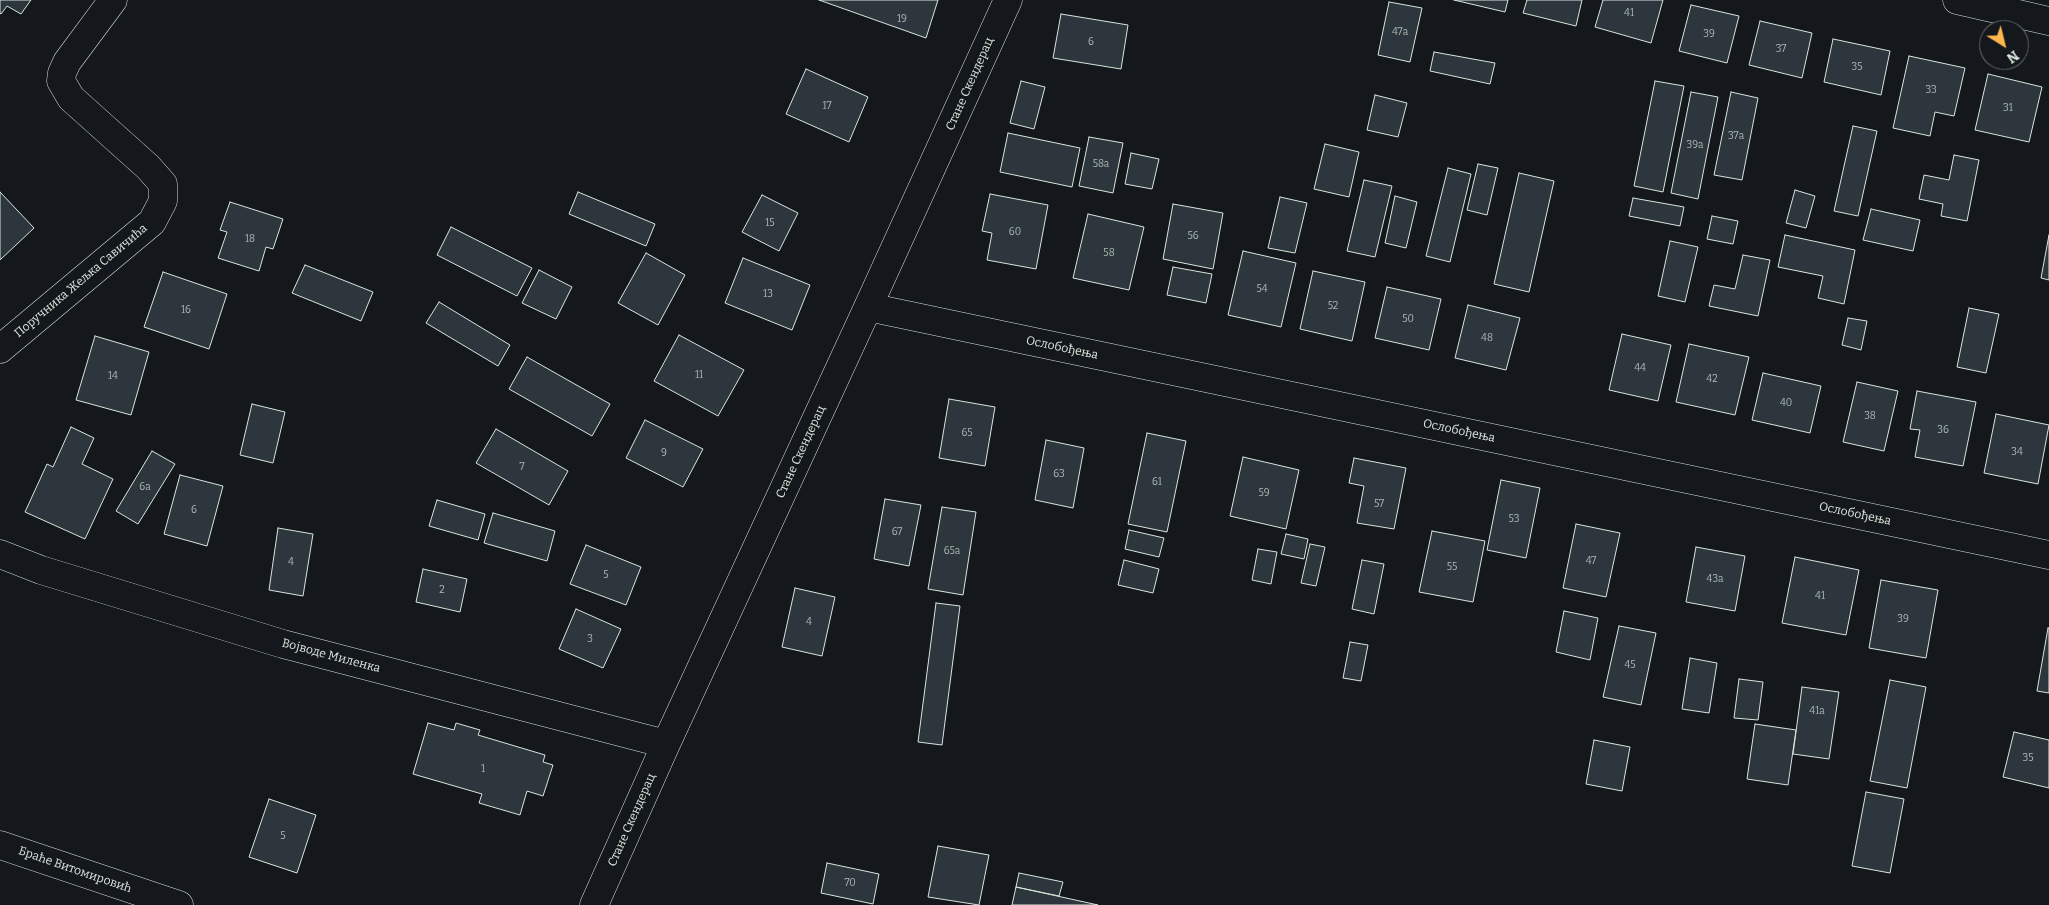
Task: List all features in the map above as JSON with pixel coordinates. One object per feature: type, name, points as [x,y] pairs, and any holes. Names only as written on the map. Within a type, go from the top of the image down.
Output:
[{"type":"street","name":"Поручника Жељка Савичића","points":[[0,348],[152,222],[162,201],[163,184],[148,167],[71,98],[60,81],[67,62],[113,0]]},
{"type":"street","name":"Стане Скендерац","points":[[594,905],[666,744],[1008,0]]},
{"type":"street","points":[[1958,0],[2049,21]]},
{"type":"street","name":"Ослобођења","points":[[868,307],[2049,555]]},
{"type":"street","name":"Војводе Миленка","points":[[0,554],[41,570],[283,644],[666,744]]},
{"type":"street","name":"Браће Витомировић","points":[[0,845],[178,905]]},
{"type":"building","points":[[0,0],[31,0],[21,14],[7,6],[1,14]]},
{"type":"building","points":[[819,0],[938,0],[926,38]]},
{"type":"building","points":[[1454,0],[1508,0],[1505,12]]},
{"type":"building","points":[[1527,0],[1582,0],[1576,26],[1523,13]]},
{"type":"building","points":[[1603,0],[1663,0],[1651,43],[1595,27]]},
{"type":"building","points":[[1389,2],[1422,8],[1410,62],[1378,55]]},
{"type":"building","points":[[1691,5],[1739,16],[1727,63],[1679,51]]},
{"type":"building","points":[[1061,14],[1128,25],[1121,69],[1053,58]]},
{"type":"building","points":[[1760,21],[1812,33],[1802,78],[1749,65]]},
{"type":"building","points":[[1833,39],[1890,51],[1881,95],[1824,82]]},
{"type":"building","points":[[1434,52],[1495,63],[1490,84],[1430,71]]},
{"type":"building","points":[[1909,56],[1965,68],[1954,116],[1935,112],[1930,136],[1893,128]]},
{"type":"building","points":[[806,69],[868,97],[849,142],[786,114]]},
{"type":"building","points":[[1988,74],[2042,87],[2029,142],[1975,130]]},
{"type":"building","points":[[1021,81],[1045,87],[1034,129],[1010,123]]},
{"type":"building","points":[[1655,81],[1684,86],[1663,192],[1634,186]]},
{"type":"building","points":[[1691,92],[1718,97],[1698,199],[1671,193]]},
{"type":"building","points":[[1731,92],[1758,98],[1742,180],[1714,175]]},
{"type":"building","points":[[1375,95],[1407,103],[1398,137],[1367,130]]},
{"type":"building","points":[[1853,126],[1877,131],[1858,216],[1834,211]]},
{"type":"building","points":[[1008,133],[1080,148],[1072,187],[1000,172]]},
{"type":"building","points":[[1089,137],[1123,143],[1113,193],[1079,186]]},
{"type":"building","points":[[1325,144],[1359,152],[1349,197],[1314,189]]},
{"type":"building","points":[[1131,153],[1159,159],[1152,189],[1125,184]]},
{"type":"building","points":[[1954,155],[1979,160],[1967,221],[1941,216],[1943,204],[1919,199],[1924,175],[1949,180]]},
{"type":"building","points":[[1478,164],[1498,168],[1487,215],[1467,210]]},
{"type":"building","points":[[1448,168],[1471,174],[1450,262],[1426,256]]},
{"type":"building","points":[[1519,173],[1554,181],[1529,292],[1494,284]]},
{"type":"building","points":[[1364,180],[1392,186],[1375,257],[1347,251]]},
{"type":"building","points":[[1795,190],[1815,196],[1806,228],[1786,223]]},
{"type":"building","points":[[0,192],[34,228],[0,260]]},
{"type":"building","points":[[578,192],[655,224],[646,246],[569,214]]},
{"type":"building","points":[[990,194],[1048,205],[1036,269],[987,260],[992,233],[982,231]]},
{"type":"building","points":[[762,195],[798,213],[779,251],[742,232]]},
{"type":"building","points":[[1395,196],[1417,202],[1406,248],[1385,243]]},
{"type":"building","points":[[1280,197],[1307,203],[1295,253],[1268,248]]},
{"type":"building","points":[[1633,198],[1684,207],[1680,226],[1629,216]]},
{"type":"building","points":[[230,202],[283,219],[273,249],[266,247],[259,271],[218,258],[227,232],[220,230]]},
{"type":"building","points":[[1173,204],[1223,213],[1213,269],[1163,259]]},
{"type":"building","points":[[1871,209],[1920,220],[1913,251],[1863,240]]},
{"type":"building","points":[[1088,214],[1144,227],[1129,290],[1073,278]]},
{"type":"building","points":[[1712,216],[1738,221],[1733,244],[1707,239]]},
{"type":"building","points":[[451,227],[532,268],[517,296],[437,255]]},
{"type":"building","points":[[1785,235],[1855,250],[1844,304],[1818,298],[1823,276],[1778,267]]},
{"type":"building","points":[[2049,235],[2049,280],[2041,278]]},
{"type":"building","points":[[1670,241],[1698,247],[1685,302],[1658,296]]},
{"type":"building","points":[[1243,251],[1296,263],[1281,327],[1228,315]]},
{"type":"building","points":[[646,253],[685,275],[658,325],[618,303]]},
{"type":"building","points":[[1743,255],[1770,260],[1758,316],[1709,306],[1714,285],[1735,289]]},
{"type":"building","points":[[743,258],[810,285],[792,330],[725,303]]},
{"type":"building","points":[[305,265],[373,292],[361,321],[292,293]]},
{"type":"building","points":[[1173,267],[1212,274],[1206,303],[1167,295]]},
{"type":"building","points":[[539,270],[572,287],[556,319],[522,303]]},
{"type":"building","points":[[1313,271],[1365,282],[1352,341],[1300,329]]},
{"type":"building","points":[[163,272],[227,294],[209,349],[144,327]]},
{"type":"building","points":[[1387,287],[1441,299],[1429,350],[1375,338]]},
{"type":"building","points":[[439,302],[510,345],[498,366],[426,323]]},
{"type":"building","points":[[1468,305],[1520,318],[1506,370],[1455,358]]},
{"type":"building","points":[[1969,308],[1999,314],[1986,373],[1957,367]]},
{"type":"building","points":[[1848,318],[1867,321],[1861,350],[1842,345]]},
{"type":"building","points":[[1622,334],[1671,345],[1658,401],[1609,390]]},
{"type":"building","points":[[679,335],[744,370],[718,416],[654,381]]},
{"type":"building","points":[[95,336],[149,352],[131,415],[76,400]]},
{"type":"building","points":[[1689,344],[1749,357],[1735,415],[1676,402]]},
{"type":"building","points":[[527,357],[610,404],[592,436],[509,389]]},
{"type":"building","points":[[1763,373],[1821,386],[1810,433],[1752,420]]},
{"type":"building","points":[[1857,382],[1898,391],[1884,451],[1843,442]]},
{"type":"building","points":[[1917,391],[1976,402],[1963,466],[1915,457],[1920,430],[1910,429]]},
{"type":"building","points":[[949,399],[995,407],[985,466],[939,458]]},
{"type":"building","points":[[252,404],[285,412],[273,463],[240,455]]},
{"type":"building","points":[[1996,414],[2049,425],[2038,484],[1984,473]]},
{"type":"building","points":[[645,420],[703,449],[683,487],[626,458]]},
{"type":"building","points":[[71,427],[94,438],[82,464],[113,479],[85,539],[25,512],[47,464],[53,467]]},
{"type":"building","points":[[496,429],[568,471],[549,505],[476,463]]},
{"type":"building","points":[[1147,433],[1186,441],[1167,532],[1128,524]]},
{"type":"building","points":[[1046,440],[1084,448],[1073,508],[1035,500]]},
{"type":"building","points":[[152,451],[175,464],[138,524],[116,511]]},
{"type":"building","points":[[1243,457],[1299,470],[1286,529],[1230,516]]},
{"type":"building","points":[[1354,458],[1406,468],[1394,529],[1357,523],[1364,486],[1349,483]]},
{"type":"building","points":[[180,475],[223,486],[207,546],[164,534]]},
{"type":"building","points":[[1501,480],[1540,488],[1526,558],[1487,550]]},
{"type":"building","points":[[885,499],[921,505],[909,566],[874,559]]},
{"type":"building","points":[[437,500],[485,514],[478,540],[429,526]]},
{"type":"building","points":[[942,507],[976,512],[963,595],[928,589]]},
{"type":"building","points":[[493,513],[555,531],[547,561],[484,543]]},
{"type":"building","points":[[1576,524],[1620,533],[1606,597],[1563,588]]},
{"type":"building","points":[[278,528],[313,534],[303,596],[269,590]]},
{"type":"building","points":[[1129,530],[1164,538],[1159,557],[1125,549]]},
{"type":"building","points":[[1432,531],[1485,541],[1473,602],[1419,592]]},
{"type":"building","points":[[1286,534],[1308,539],[1304,559],[1281,554]]},
{"type":"building","points":[[1310,544],[1325,547],[1316,586],[1301,583]]},
{"type":"building","points":[[586,545],[641,567],[626,605],[570,584]]},
{"type":"building","points":[[1696,547],[1745,556],[1735,611],[1686,602]]},
{"type":"building","points":[[1258,549],[1277,552],[1271,584],[1252,580]]},
{"type":"building","points":[[1795,557],[1859,570],[1846,635],[1782,623]]},
{"type":"building","points":[[1124,560],[1159,569],[1153,593],[1118,585]]},
{"type":"building","points":[[1362,560],[1384,564],[1374,614],[1352,609]]},
{"type":"building","points":[[423,569],[467,579],[460,612],[416,602]]},
{"type":"building","points":[[1881,580],[1938,590],[1926,658],[1869,648]]},
{"type":"building","points":[[795,588],[835,597],[822,656],[782,647]]},
{"type":"building","points":[[936,603],[960,606],[942,745],[918,742]]},
{"type":"building","points":[[576,609],[621,629],[603,668],[559,649]]},
{"type":"building","points":[[1564,611],[1598,618],[1590,660],[1556,652]]},
{"type":"building","points":[[1619,626],[1656,633],[1641,705],[1603,697]]},
{"type":"building","points":[[2049,628],[2049,693],[2037,691]]},
{"type":"building","points":[[1350,642],[1368,645],[1361,681],[1343,678]]},
{"type":"building","points":[[1690,658],[1717,663],[1709,713],[1682,709]]},
{"type":"building","points":[[1739,679],[1763,682],[1758,720],[1734,718]]},
{"type":"building","points":[[1890,680],[1926,687],[1907,788],[1870,781]]},
{"type":"building","points":[[1802,687],[1839,692],[1829,759],[1793,754]]},
{"type":"building","points":[[428,723],[454,730],[456,723],[480,730],[478,735],[545,755],[543,762],[553,765],[543,796],[527,791],[520,815],[479,803],[482,794],[413,774]]},
{"type":"building","points":[[1755,724],[1796,730],[1788,785],[1747,779]]},
{"type":"building","points":[[2014,732],[2049,740],[2049,788],[2003,777]]},
{"type":"building","points":[[1594,740],[1630,747],[1622,791],[1586,784]]},
{"type":"building","points":[[1866,792],[1904,799],[1890,873],[1852,866]]},
{"type":"building","points":[[269,799],[316,815],[297,873],[249,857]]},
{"type":"building","points":[[938,846],[989,855],[979,905],[928,897]]},
{"type":"building","points":[[827,863],[879,874],[873,904],[821,893]]},
{"type":"building","points":[[1019,873],[1063,882],[1059,896],[1016,887]]},
{"type":"building","points":[[1016,887],[1098,905],[1012,905]]}]
